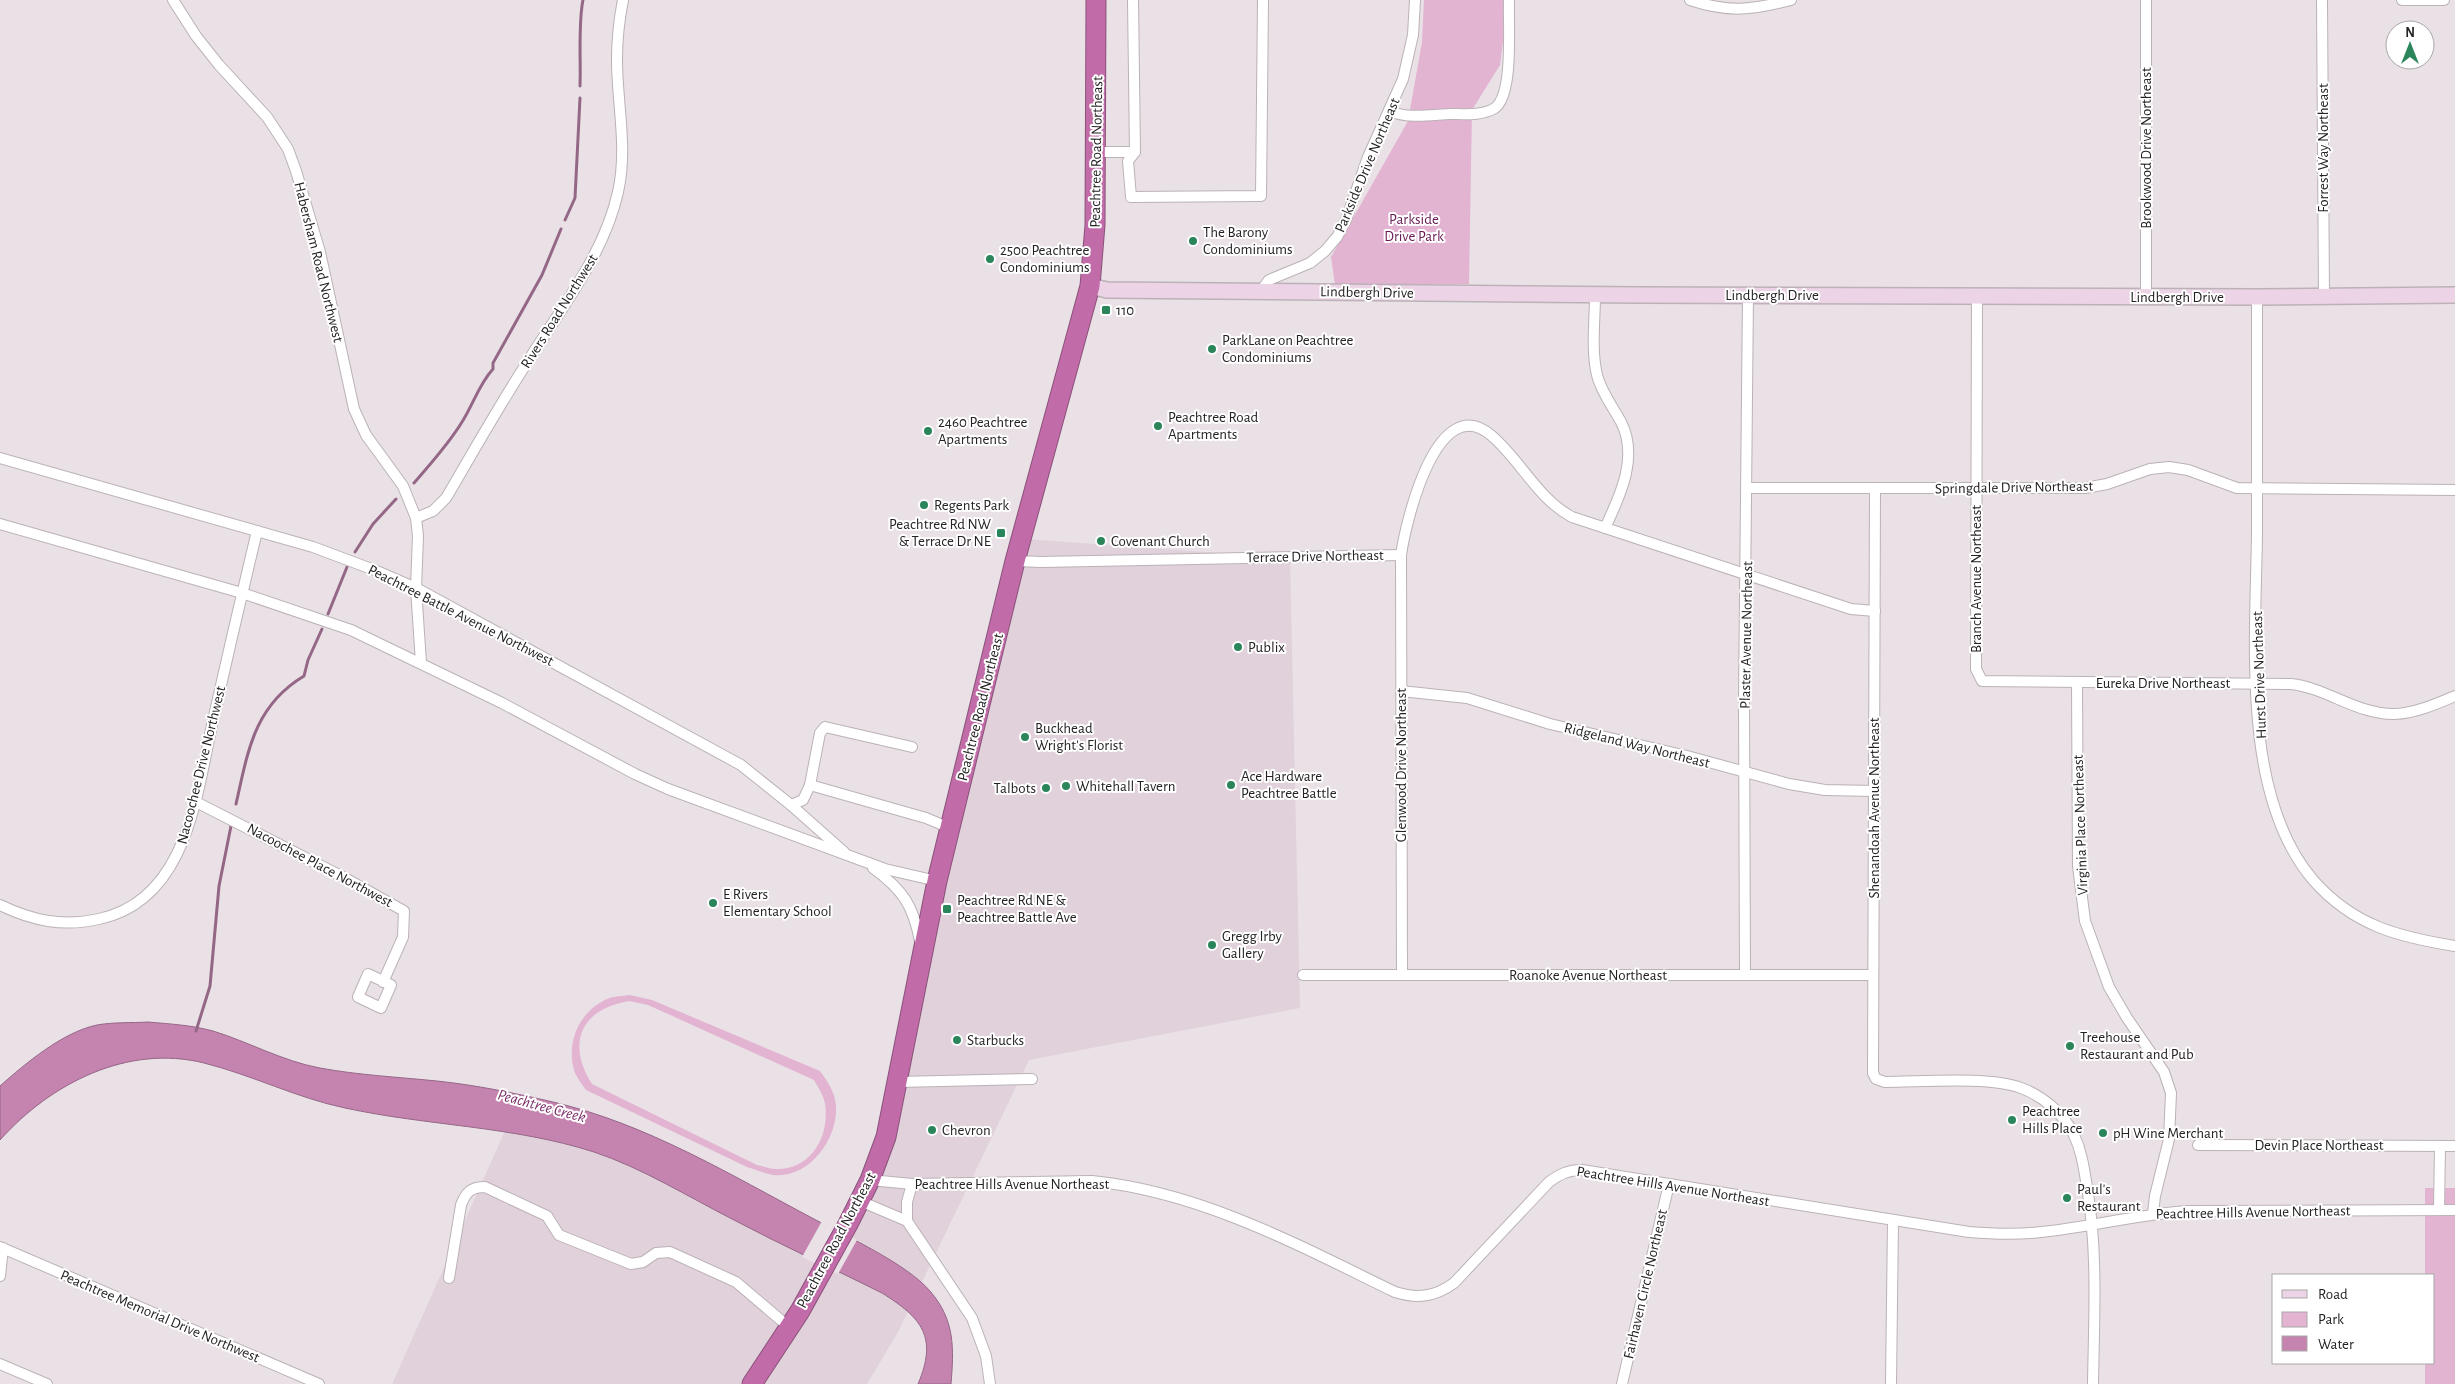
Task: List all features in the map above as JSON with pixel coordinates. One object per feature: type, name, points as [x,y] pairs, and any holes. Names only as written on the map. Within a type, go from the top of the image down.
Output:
[{"type":"highway","name":"Peachtree Road Northeast","points":[[752,1384],[800,1310],[848,1224],[870,1180],[886,1137],[937,881],[1015,561],[1090,286],[1095,244],[1096,0]]},
{"type":"main road","name":"Lindbergh Drive","points":[[1090,286],[1116,290],[1261,290],[1595,295],[2324,297],[2455,295]]},
{"type":"street","name":"Habersham Road Northwest","points":[[173,0],[196,36],[219,66],[262,109],[288,149],[320,252],[354,409],[366,435],[403,486],[416,518]]},
{"type":"street","name":"Rivers Road Northwest","points":[[416,518],[433,511],[446,498],[525,365],[587,268],[610,222],[618,191],[622,159],[617,61],[618,32],[623,0]]},
{"type":"street","points":[[1133,0],[1135,152],[1128,161],[1131,197],[1261,196],[1263,0]]},
{"type":"street","name":"Parkside Drive Northeast","points":[[1261,290],[1271,278],[1310,263],[1325,251],[1337,237],[1346,220],[1368,157],[1403,79],[1409,57],[1415,0]]},
{"type":"street","points":[[1389,111],[1406,116],[1480,113],[1493,109],[1499,104],[1507,84],[1509,0]]},
{"type":"street","points":[[1690,0],[1712,7],[1735,10],[1758,8],[1791,0]]},
{"type":"street","name":"Brookwood Drive Northeast","points":[[2146,0],[2146,296]]},
{"type":"street","name":"Forrest Way Northeast","points":[[2322,0],[2324,297]]},
{"type":"street","points":[[2402,0],[2444,0]]},
{"type":"street","points":[[1096,152],[1135,152]]},
{"type":"street","points":[[1595,295],[1596,375],[1602,391],[1622,424],[1627,449],[1624,486],[1605,528]]},
{"type":"street","name":"Plaster Avenue Northeast","points":[[1745,975],[1748,295]]},
{"type":"street","name":"Branch Avenue Northeast","points":[[1977,296],[1976,669],[1982,681],[2012,682]]},
{"type":"street","name":"Hurst Drive Northeast","points":[[2257,297],[2256,683],[2260,738],[2267,780],[2275,809],[2288,842],[2313,880],[2348,911],[2383,930],[2418,940],[2455,946]]},
{"type":"street","name":"Terrace Drive Northeast","points":[[1015,561],[1402,555],[1408,519],[1430,460],[1445,436],[1463,427],[1478,428],[1490,435],[1560,510],[1605,528],[1851,609],[1874,611]]},
{"type":"street","name":"Peachtree Battle Avenue Northwest","points":[[0,458],[257,531],[350,560],[416,588],[741,765],[791,805],[848,856]]},
{"type":"street","name":"Springdale Drive Northeast","points":[[1748,488],[2085,488],[2107,484],[2150,470],[2168,467],[2188,470],[2237,488],[2257,490],[2455,490]]},
{"type":"street","name":"Shenandoah Avenue Northeast","points":[[1875,488],[1873,1073],[1876,1079],[1885,1082],[1998,1083],[2021,1088],[2043,1100],[2061,1115],[2073,1133],[2081,1152],[2093,1223]]},
{"type":"street","points":[[416,518],[418,536],[416,588],[421,663]]},
{"type":"street","name":"Peachtree Battle Avenue Northwest","points":[[0,524],[242,593],[351,630],[421,663],[668,789],[864,862],[937,881]]},
{"type":"street","name":"Nacoochee Drive Northwest","points":[[0,905],[35,920],[57,924],[79,923],[103,918],[131,908],[149,895],[164,877],[187,830],[257,531]]},
{"type":"street","name":"Glenwood Drive Northeast","points":[[1402,555],[1402,975]]},
{"type":"street","name":"Eureka Drive Northeast","points":[[2012,682],[2256,683],[2304,685],[2365,709],[2396,714],[2417,711],[2455,696]]},
{"type":"street","name":"Virginia Place Northeast","points":[[2077,683],[2078,866],[2085,921],[2109,988],[2164,1072],[2171,1093],[2169,1139],[2155,1196],[2153,1213]]},
{"type":"street","name":"Ridgeland Way Northeast","points":[[1401,691],[1467,698],[1550,724],[1807,788],[1874,791]]},
{"type":"street","points":[[791,805],[803,800],[810,785],[820,733],[825,727],[912,747]]},
{"type":"street","points":[[810,785],[926,818],[950,828]]},
{"type":"street","name":"Nacoochee Place Northwest","points":[[194,801],[345,878],[404,911],[403,937],[383,982]]},
{"type":"street","name":"Peachtree Battle Avenue Northwest","points":[[864,862],[891,882],[904,895],[915,916],[923,954]]},
{"type":"street","name":"Roanoke Avenue Northeast","points":[[1303,975],[1873,975]]},
{"type":"street","points":[[897,1082],[1032,1079]]},
{"type":"street","name":"Devin Place Northeast","points":[[2198,1145],[2455,1146]]},
{"type":"street","points":[[2439,1210],[2440,1146]]},
{"type":"street","name":"Peachtree Hills Avenue Northeast","points":[[870,1180],[912,1184],[1092,1181],[1120,1184],[1241,1218],[1395,1292],[1417,1297],[1437,1293],[1454,1283],[1549,1182],[1561,1173],[1582,1170],[1969,1232],[2002,1234],[2042,1232],[2153,1213],[2455,1210]]},
{"type":"street","points":[[907,1221],[907,1202],[912,1184]]},
{"type":"street","name":"Fairhaven Circle Northeast","points":[[1622,1384],[1669,1184]]},
{"type":"street","points":[[449,1278],[461,1205],[465,1194],[474,1187],[485,1187],[548,1216],[559,1235],[630,1264],[643,1262],[656,1253],[670,1252],[736,1282],[789,1327]]},
{"type":"street","points":[[860,1201],[907,1221],[972,1318],[986,1356],[990,1384]]},
{"type":"street","points":[[1891,1384],[1894,1220]]},
{"type":"street","points":[[2093,1223],[2093,1384]]},
{"type":"street","points":[[0,1276],[1,1249]]},
{"type":"street","name":"Peachtree Memorial Drive Northwest","points":[[1,1249],[319,1384]]},
{"type":"street","points":[[0,1364],[47,1384]]},
{"type":"shaded area","points":[[1025,539],[1290,558],[1300,1008],[1029,1060],[898,1332],[867,1384],[392,1384],[516,1106],[824,1259],[854,1208],[897,1061]]},
{"type":"green space","name":"Parkside Drive Park","points":[[1424,0],[1508,0],[1500,65],[1472,110],[1469,284],[1335,285],[1331,257],[1408,121],[1422,42]]},
{"type":"green space","points":[[630,995],[652,1000],[820,1071],[833,1092],[836,1106],[832,1131],[819,1154],[798,1171],[786,1175],[767,1174],[747,1167],[586,1090],[575,1073],[572,1059],[572,1048],[577,1028],[589,1011],[598,1004],[610,998]],"holes":[[[629,1001],[648,1005],[814,1080],[821,1092],[826,1116],[821,1139],[816,1149],[799,1164],[788,1168],[774,1169],[757,1165],[592,1084],[584,1069],[580,1055],[580,1042],[583,1030],[589,1020],[613,1005]]]},
{"type":"green space","points":[[2425,1188],[2455,1188],[2455,1384],[2425,1384],[2425,1364],[2435,1364],[2435,1274],[2425,1274]]},
{"type":"water","name":"Peachtree Creek","points":[[148,1022],[189,1026],[213,1031],[292,1061],[320,1068],[466,1085],[553,1102],[588,1111],[654,1137],[719,1168],[859,1242],[892,1261],[920,1281],[938,1302],[948,1324],[952,1346],[951,1384],[918,1384],[924,1368],[926,1353],[926,1341],[922,1330],[907,1311],[882,1293],[769,1238],[629,1166],[594,1152],[563,1143],[502,1131],[408,1119],[345,1108],[327,1104],[222,1068],[176,1059],[147,1059],[120,1064],[93,1073],[43,1101],[0,1140],[0,1086],[21,1068],[58,1041],[84,1029],[103,1024]]},
{"type":"pier","points":[[822,1221],[857,1240],[838,1274],[802,1257]]},
{"type":"waterway","points":[[580,86],[580,31],[583,0]]},
{"type":"waterway","points":[[565,220],[575,198],[580,98]]},
{"type":"waterway","points":[[414,483],[457,430],[484,381],[493,369],[493,363],[542,275],[561,229]]},
{"type":"waterway","points":[[355,552],[373,524],[396,499]]},
{"type":"waterway","points":[[328,614],[347,567]]},
{"type":"waterway","points":[[236,804],[256,731],[274,701],[287,688],[304,676],[308,660],[322,629]]},
{"type":"waterway","points":[[196,1031],[210,986],[219,886],[231,826]]},
{"type":"place","name":"The Barony Condominiums","points":[[1193,241]]},
{"type":"place","name":"2500 Peachtree Condominiums","points":[[990,259]]},
{"type":"place","name":"110","points":[[1106,310]]},
{"type":"place","name":"ParkLane on Peachtree Condominiums","points":[[1212,349]]},
{"type":"place","name":"Peachtree Road Apartments","points":[[1158,426]]},
{"type":"place","name":"2460 Peachtree Apartments","points":[[928,431]]},
{"type":"place","name":"Regents Park","points":[[924,505]]},
{"type":"place","name":"Peachtree Rd NW & Terrace Dr NE","points":[[1001,533]]},
{"type":"place","name":"Covenant Church","points":[[1101,541]]},
{"type":"place","name":"Publix","points":[[1238,647]]},
{"type":"place","name":"Buckhead Wright's Florist","points":[[1025,737]]},
{"type":"place","name":"Ace Hardware Peachtree Battle","points":[[1231,785]]},
{"type":"place","name":"Whitehall Tavern","points":[[1066,786]]},
{"type":"place","name":"Talbots","points":[[1046,788]]},
{"type":"place","name":"E Rivers Elementary School","points":[[713,903]]},
{"type":"place","name":"Peachtree Rd NE & Peachtree Battle Ave","points":[[947,909]]},
{"type":"place","name":"Gregg Irby Gallery","points":[[1212,945]]},
{"type":"place","name":"Starbucks","points":[[957,1040]]},
{"type":"place","name":"Treehouse Restaurant and Pub","points":[[2070,1046]]},
{"type":"place","name":"Peachtree Hills Place","points":[[2012,1120]]},
{"type":"place","name":"Chevron","points":[[932,1130]]},
{"type":"place","name":"pH Wine Merchant","points":[[2103,1133]]},
{"type":"place","name":"Paul's Restaurant","points":[[2067,1198]]}]
